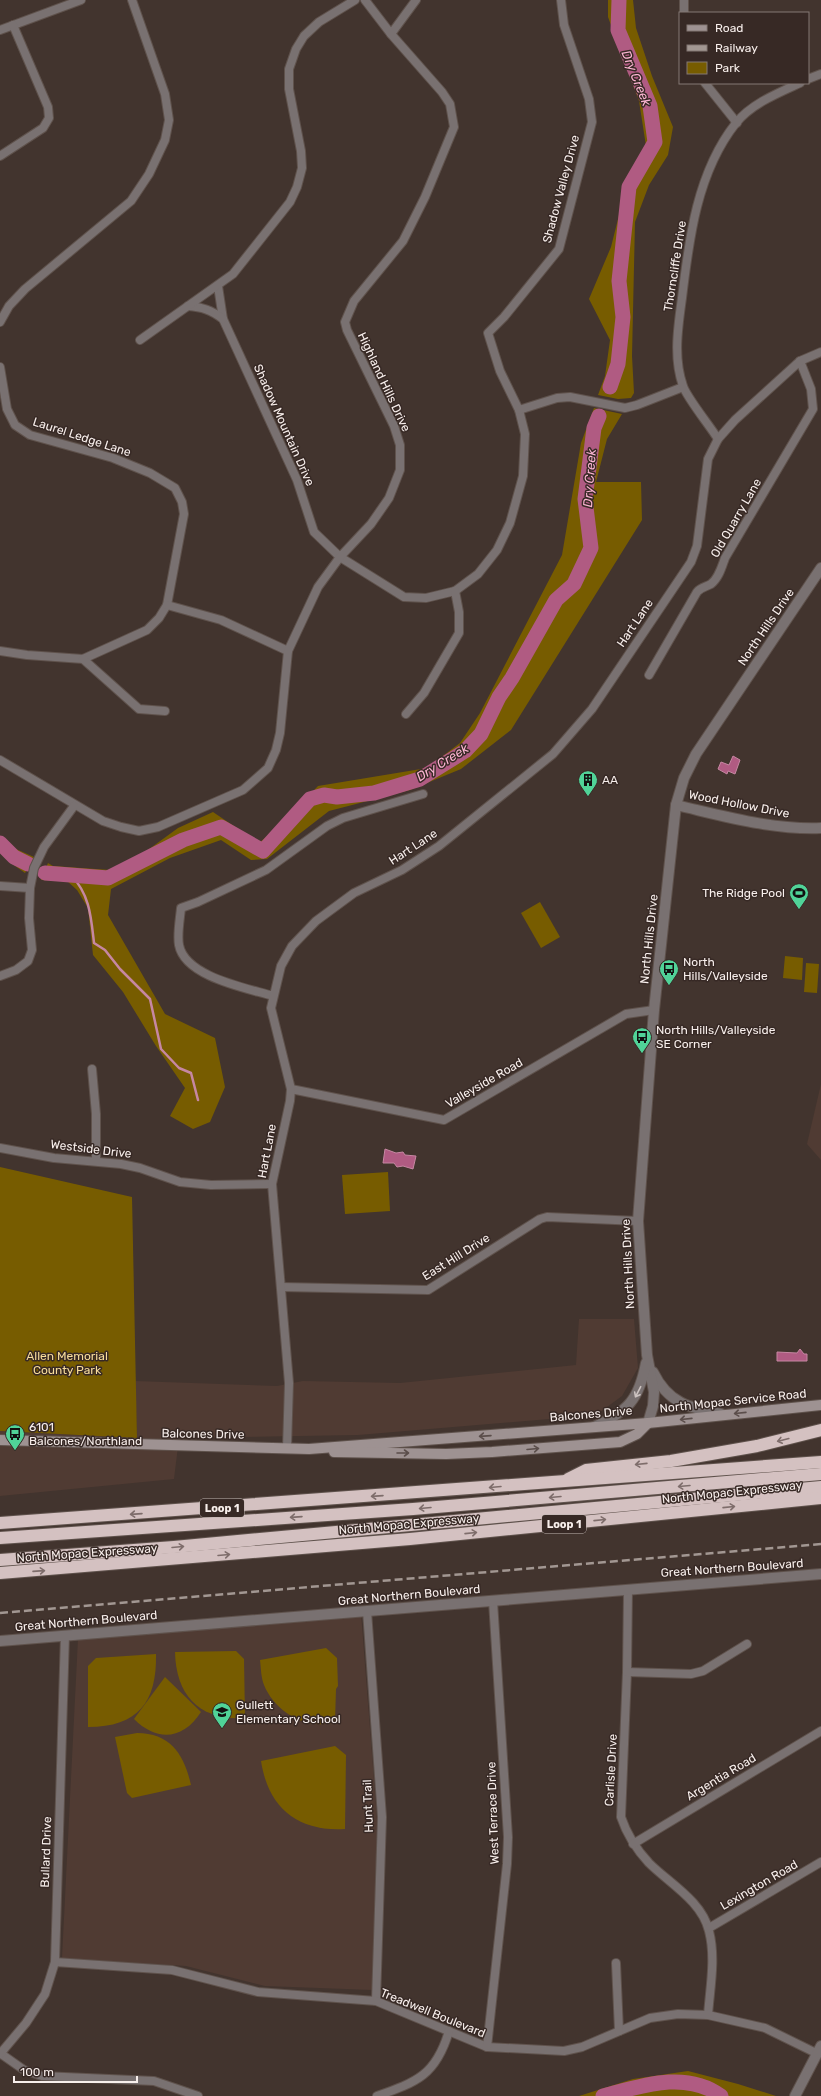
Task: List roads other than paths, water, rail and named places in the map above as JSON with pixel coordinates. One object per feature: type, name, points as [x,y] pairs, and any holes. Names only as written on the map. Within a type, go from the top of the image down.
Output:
[{"type":"highway","points":[[562,1482],[586,1470],[679,1460],[757,1446],[821,1430]]},
{"type":"highway","name":"North Mopac Expressway","points":[[0,1523],[821,1462]]},
{"type":"highway","points":[[0,1538],[413,1509],[821,1474]]},
{"type":"highway","points":[[0,1560],[174,1547],[821,1487]]},
{"type":"highway","name":"North Mopac Expressway","points":[[0,1573],[144,1563],[306,1547],[410,1539],[821,1498]]},
{"type":"highway","points":[[306,1547],[468,1520]]},
{"type":"main road","name":"North Mopac Service Road","points":[[648,1423],[821,1405]]},
{"type":"main road","name":"Balcones Drive","points":[[0,1440],[287,1448],[342,1453],[492,1452],[620,1442],[637,1434],[648,1423]]},
{"type":"main road","name":"Balcones Drive","points":[[308,1449],[648,1423]]},
{"type":"street","points":[[0,30],[80,0]]},
{"type":"street","points":[[0,322],[9,306],[25,290],[131,201],[149,174],[165,140],[169,120],[165,94],[132,0]]},
{"type":"street","points":[[140,340],[233,274],[290,202],[297,187],[302,168],[301,151],[289,89],[289,69],[296,49],[304,36],[319,22],[355,0]]},
{"type":"street","name":"Highland Hills Drive","points":[[0,760],[74,806],[103,821],[121,827],[139,830],[158,827],[243,790],[268,768],[276,750],[280,733],[288,651],[318,587],[340,557],[371,524],[389,498],[400,470],[400,445],[394,426],[347,330],[345,322],[354,301],[403,241],[426,197],[454,127],[450,104],[442,92],[391,34],[365,0]]},
{"type":"street","points":[[391,34],[416,0]]},
{"type":"street","name":"Shadow Valley Drive","points":[[340,557],[404,597],[426,598],[455,591],[478,574],[498,550],[510,523],[522,476],[525,434],[519,410],[500,371],[488,333],[504,317],[559,249],[592,122],[589,99],[564,25],[561,0]]},
{"type":"street","points":[[684,0],[684,12]]},
{"type":"street","points":[[0,156],[43,128],[49,118],[48,106],[12,25]]},
{"type":"street","points":[[809,79],[821,74]]},
{"type":"street","points":[[706,84],[736,123]]},
{"type":"street","name":"Thorncliffe Drive","points":[[718,439],[683,387],[677,358],[678,332],[689,242],[708,172],[736,123],[754,108],[798,84]]},
{"type":"street","name":"Shadow Mountain Drive","points":[[218,286],[223,319],[297,480],[314,532],[322,542],[340,557]]},
{"type":"street","points":[[188,306],[203,307],[214,312],[223,319]]},
{"type":"street","name":"Hart Lane","points":[[287,1448],[289,1383],[272,1184],[290,1101],[290,1089],[271,1008],[281,966],[292,946],[316,921],[354,893],[402,870],[439,846],[554,754],[592,709],[691,562],[697,546],[708,459],[718,439],[735,420],[800,361],[821,352]]},
{"type":"street","name":"Old Quarry Lane","points":[[649,675],[699,589],[711,584],[716,578],[725,558],[813,409],[811,389],[800,361]]},
{"type":"street","name":"Laurel Ledge Lane","points":[[0,367],[7,409],[15,424],[30,435],[113,458],[150,473],[174,488],[182,502],[184,514],[167,605]]},
{"type":"street","points":[[519,410],[557,398],[570,397],[625,408],[683,387]]},
{"type":"street","name":"North Hills Drive","points":[[648,1423],[653,1406],[654,1392],[647,1355],[638,1221],[654,1010],[676,805],[684,778],[696,754],[821,568]]},
{"type":"street","points":[[406,714],[424,693],[459,632],[459,612],[455,591]]},
{"type":"street","points":[[0,651],[27,655],[83,659],[147,630],[159,618],[167,605],[221,620],[288,651]]},
{"type":"street","points":[[83,659],[140,708],[165,711]]},
{"type":"street","points":[[273,996],[207,976],[195,967],[179,946],[181,908],[198,902],[266,870],[327,826],[343,818],[423,794]]},
{"type":"street","name":"Wood Hollow Drive","points":[[676,805],[770,826],[798,829],[821,828]]},
{"type":"street","points":[[0,976],[16,970],[28,961],[32,950],[29,918],[30,888],[34,868],[44,846],[74,806]]},
{"type":"street","points":[[0,886],[30,888]]},
{"type":"street","name":"Valleyside Road","points":[[290,1089],[444,1120],[626,1014],[654,1010]]},
{"type":"street","points":[[92,1069],[96,1114],[96,1161]]},
{"type":"street","name":"Westside Drive","points":[[0,1148],[54,1158],[96,1161],[140,1168],[180,1182],[211,1184],[272,1184]]},
{"type":"street","name":"East Hill Drive","points":[[281,1286],[428,1290],[540,1219],[547,1217],[638,1221]]},
{"type":"street","points":[[647,1355],[662,1387],[672,1397],[690,1408],[723,1415]]},
{"type":"street","name":"North Hills Drive","points":[[594,1427],[615,1417],[632,1402],[642,1382],[647,1355]]},
{"type":"street","name":"Great Northern Boulevard","points":[[0,1641],[821,1574]]},
{"type":"street","name":"Carlisle Drive","points":[[628,1589],[627,1672],[621,1817],[626,1833],[633,1844],[650,1864],[688,1898],[708,1928],[712,1957],[708,2016]]},
{"type":"street","name":"West Terrace Drive","points":[[487,2047],[507,1857],[493,1601]]},
{"type":"street","name":"Hunt Trail","points":[[367,1611],[382,1817],[376,2001]]},
{"type":"street","name":"Bullard Drive","points":[[0,2053],[26,2023],[45,1994],[55,1962],[65,1635]]},
{"type":"street","points":[[627,1672],[691,1674],[703,1671],[746,1644]]},
{"type":"street","name":"Argentia Road","points":[[633,1844],[821,1731]]},
{"type":"street","name":"Lexington Road","points":[[708,1928],[821,1862]]},
{"type":"street","name":"Treadwell Boulevard","points":[[55,1962],[172,1970],[258,1992],[376,2001],[487,2047],[564,2051],[582,2047],[642,2021],[678,2014],[708,2016],[765,2028],[819,2049]]},
{"type":"street","points":[[616,1963],[619,2031]]},
{"type":"street","points":[[377,2096],[418,2080],[430,2069],[443,2051],[449,2031]]},
{"type":"street","points":[[795,2096],[819,2049]]},
{"type":"street","points":[[0,2053],[24,2070],[42,2076],[154,2081],[198,2096]]},
{"type":"waterway","name":"Dry Creek","points":[[610,387],[618,364],[623,317],[619,281],[629,187],[655,142],[650,106],[618,30],[619,0]]},
{"type":"waterway","name":"Dry Creek","points":[[45,873],[108,878],[183,840],[221,827],[263,851],[310,799],[324,795],[337,797],[374,793],[420,779],[465,751],[481,734],[499,697],[512,678],[556,600],[574,584],[591,548],[585,499],[594,428],[599,416]]},
{"type":"waterway","name":"Dry Creek","points":[[0,843],[14,857],[28,864]]},
{"type":"waterway","points":[[71,875],[86,898],[94,943],[105,950],[120,969],[150,999],[161,1049],[179,1068],[191,1073],[198,1100]]},
{"type":"waterway","points":[[603,2096],[663,2082],[693,2084],[707,2088],[721,2096]]},
{"type":"railway","points":[[0,1613],[821,1544]]},
{"type":"place","name":"AA","points":[[588,797]]},
{"type":"place","name":"The Ridge Pool","points":[[799,910]]},
{"type":"place","name":"North Hills/Valleyside","points":[[669,986]]},
{"type":"place","name":"North Hills/Valleyside SE Corner","points":[[642,1054]]},
{"type":"place","name":"6101 Balcones/Northland","points":[[15,1451]]},
{"type":"place","name":"Gullett Elementary School","points":[[222,1729]]},
{"type":"park label","name":"Allen Memorial County Park","points":[[67,1363]]}]
